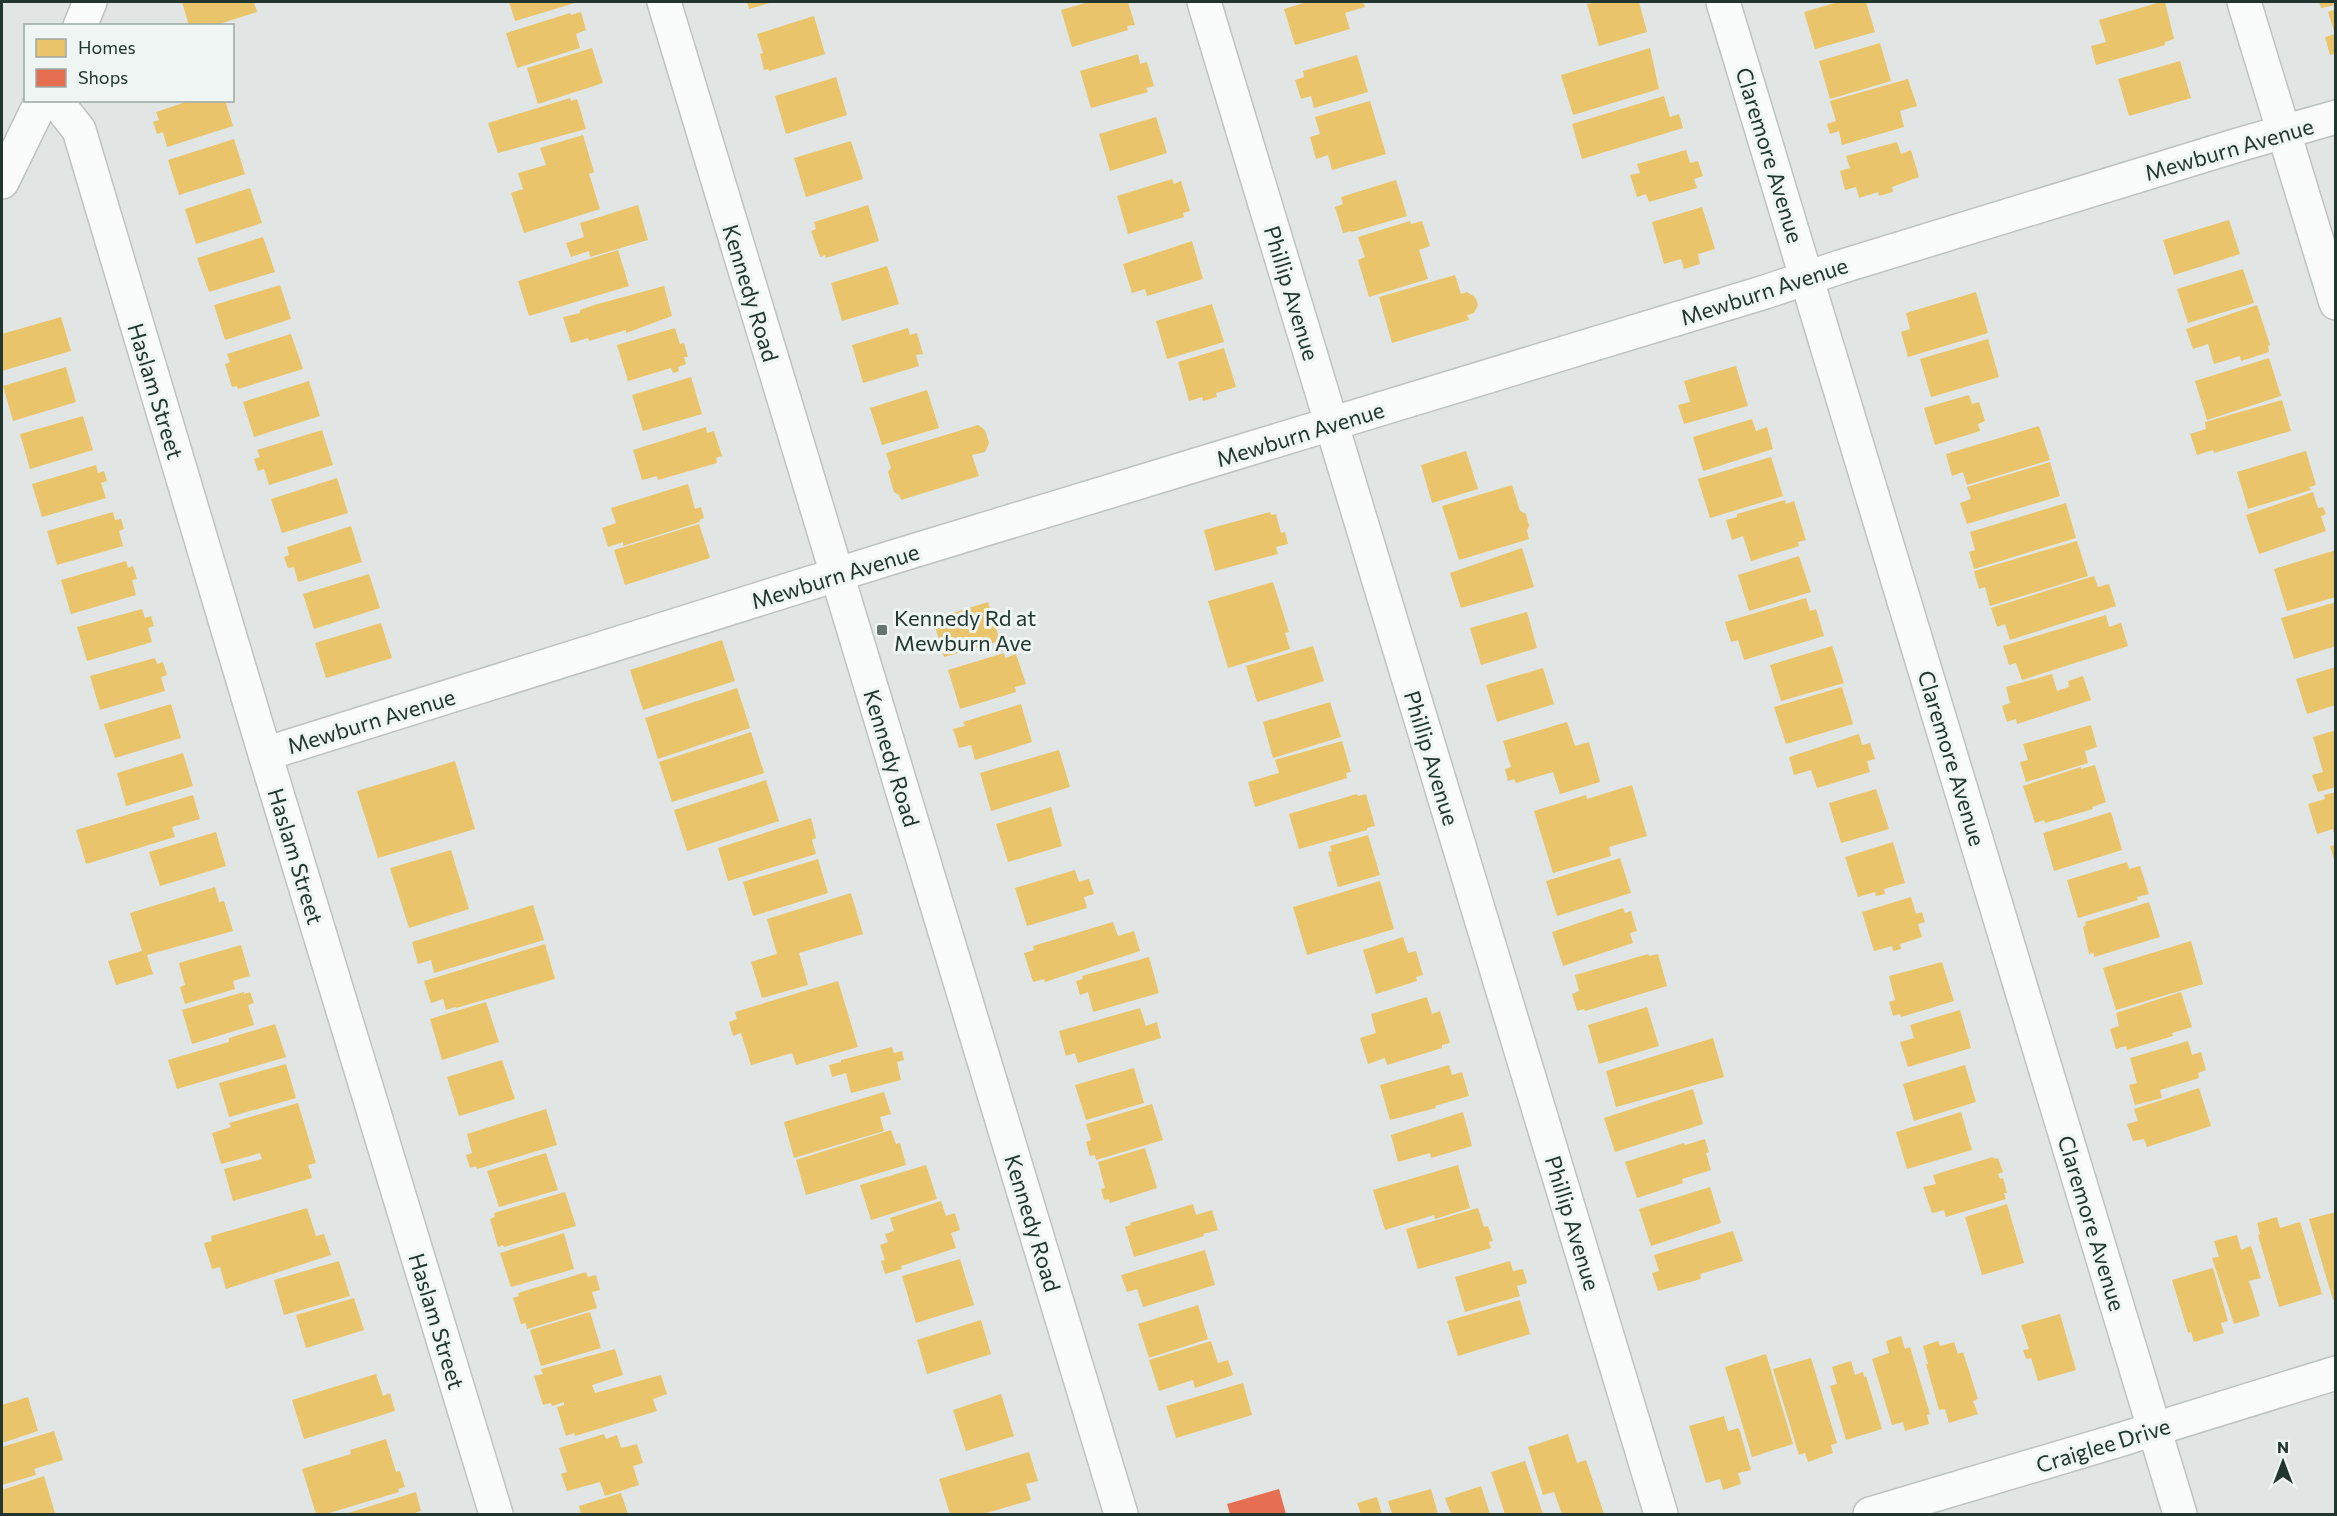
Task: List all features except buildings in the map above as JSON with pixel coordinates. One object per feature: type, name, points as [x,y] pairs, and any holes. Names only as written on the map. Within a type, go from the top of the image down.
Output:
[{"type":"street","points":[[81,24],[90,2]]},
{"type":"street","name":"Kennedy Road","points":[[664,2],[1121,1515]]},
{"type":"street","name":"Phillip Avenue","points":[[1204,2],[1661,1515]]},
{"type":"street","name":"Claremore Avenue","points":[[1723,2],[2180,1515]]},
{"type":"street","points":[[2244,2],[2336,303]]},
{"type":"street","points":[[2,182],[41,102]]},
{"type":"street","name":"Haslam Street","points":[[57,102],[79,130],[496,1515]]},
{"type":"street","name":"Mewburn Avenue","points":[[265,754],[836,575],[1808,279],[1942,235],[2336,117]]},
{"type":"street","name":"Craiglee Drive","points":[[1870,1515],[2154,1430],[2336,1372]]},
{"type":"place","name":"Kennedy Rd at Mewburn Ave","points":[[882,630]]}]
